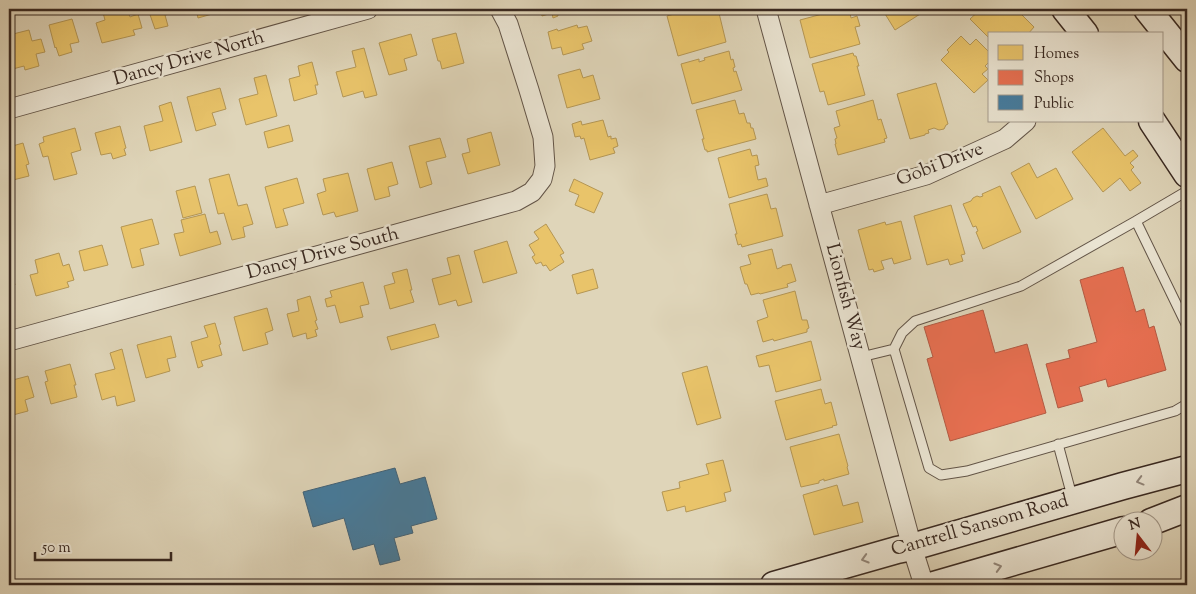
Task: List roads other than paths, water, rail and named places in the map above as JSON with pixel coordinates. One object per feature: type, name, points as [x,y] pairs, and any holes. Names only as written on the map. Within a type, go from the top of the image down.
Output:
[{"type":"main road","points":[[1065,9],[1083,32]]},
{"type":"main road","points":[[1147,9],[1187,59]]},
{"type":"main road","points":[[1153,122],[1187,174]]},
{"type":"main road","name":"Cantrell Sansom Road","points":[[774,585],[1187,469]]},
{"type":"main road","points":[[1164,517],[1187,508]]},
{"type":"main road","points":[[934,585],[1114,533]]},
{"type":"street","name":"Dancy Drive North","points":[[9,109],[368,9]]},
{"type":"street","name":"Dancy Drive South","points":[[9,341],[516,201],[532,192],[542,179],[545,166],[543,137],[508,24],[500,9]]},
{"type":"street","name":"Lionfish Way","points":[[766,9],[912,547],[924,585]]},
{"type":"street","name":"Gobi Drive","points":[[819,205],[926,175],[1005,139],[1025,122]]},
{"type":"lane","points":[[1187,191],[1021,286],[915,321],[902,333],[894,349],[929,468],[942,474],[967,471],[1175,411],[1187,404]]},
{"type":"lane","points":[[1136,221],[1187,326]]},
{"type":"lane","points":[[861,357],[894,349]]},
{"type":"lane","points":[[1058,444],[1073,500]]}]
